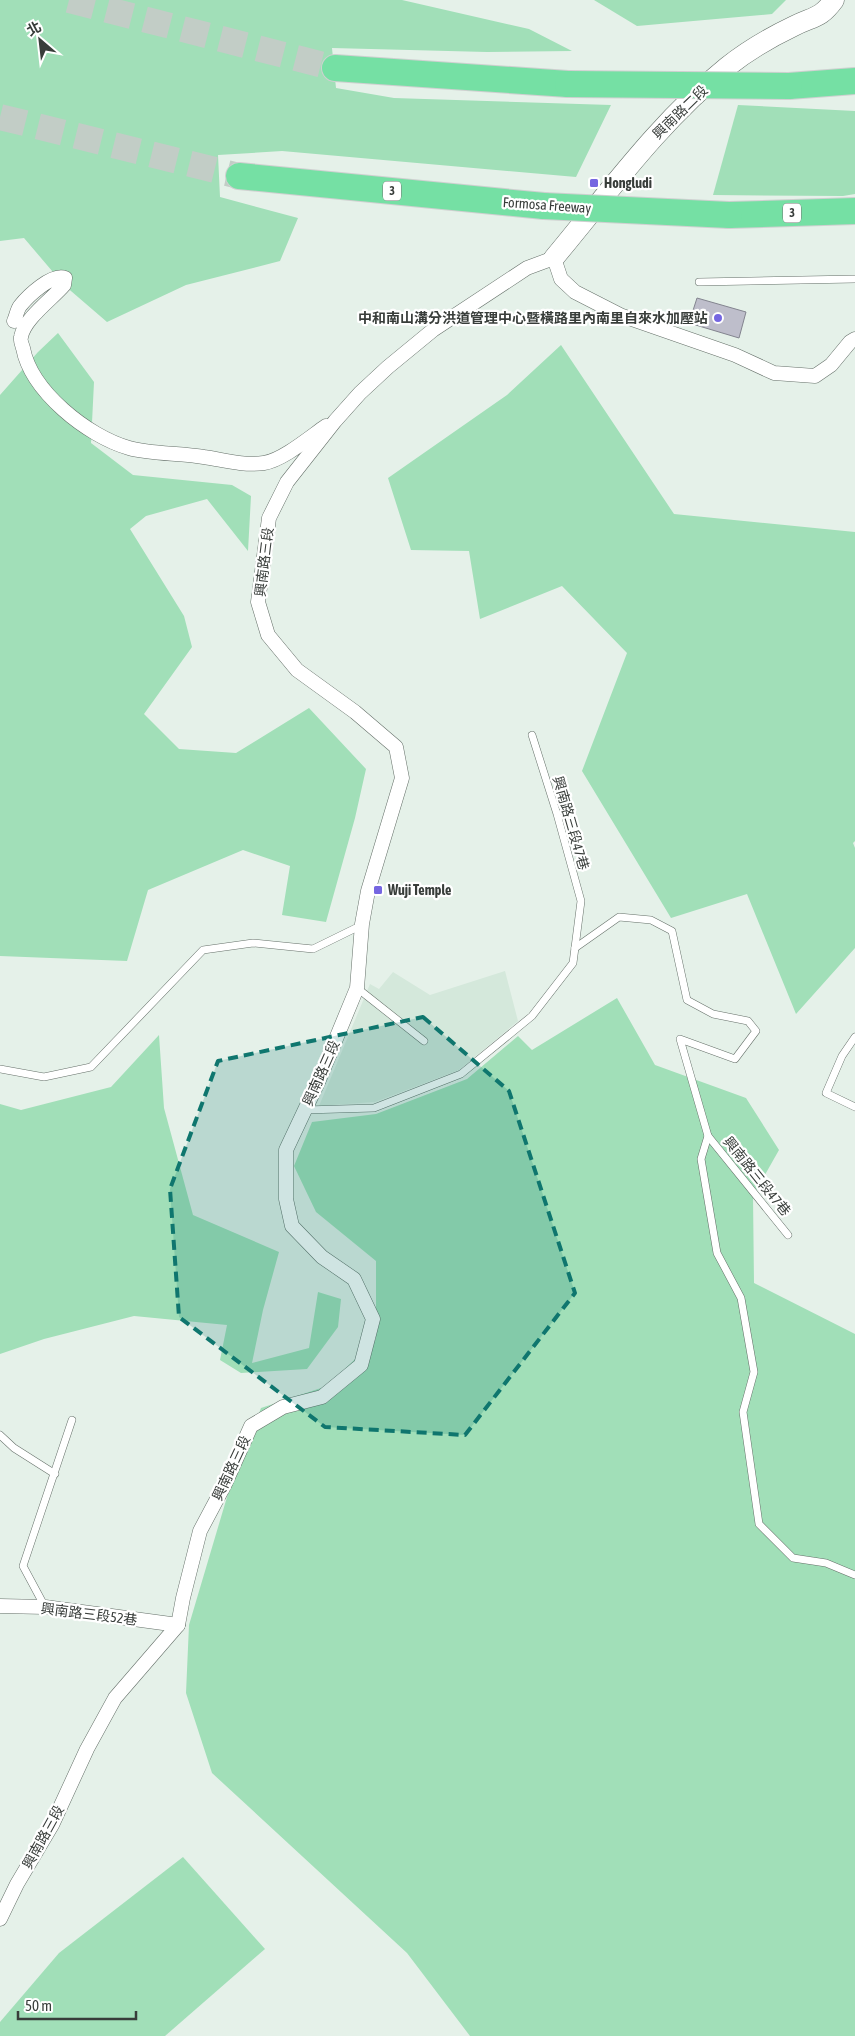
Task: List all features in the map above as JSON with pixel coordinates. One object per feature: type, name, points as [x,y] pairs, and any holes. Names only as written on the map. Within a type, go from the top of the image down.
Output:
[{"type":"highway","points":[[335,68],[568,84],[789,86],[855,81]]},
{"type":"highway","name":"Formosa Freeway","points":[[239,176],[544,206],[729,215],[855,211]]},
{"type":"street","name":"興南路二段","points":[[554,258],[661,128],[727,67],[763,43],[796,25],[824,14],[834,0]]},
{"type":"street","points":[[554,258],[561,279],[575,292],[620,315],[735,355],[774,373],[815,376],[831,365],[850,342],[855,340]]},
{"type":"street","name":"興南路三段","points":[[0,1919],[17,1884],[52,1825],[87,1749],[115,1698],[178,1626],[200,1531],[225,1484],[251,1426],[283,1407],[322,1397],[361,1365],[372,1319],[354,1279],[322,1257],[292,1226],[286,1199],[286,1150],[357,988],[362,924],[368,891],[402,778],[396,747],[355,712],[297,670],[268,635],[258,602],[269,518],[287,482],[335,421],[360,393],[388,367],[433,330],[527,268],[554,258]]},
{"type":"street","points":[[14,321],[20,306],[48,280],[59,276],[65,278],[64,285],[27,322],[21,337],[24,357],[39,385],[65,411],[92,432],[129,448],[205,457],[237,464],[265,463],[335,421]]},
{"type":"street","name":"興南路三段52巷","points":[[0,1606],[45,1607],[178,1626]]},
{"type":"lane","points":[[699,282],[855,279]]},
{"type":"lane","name":"興南路三段47巷","points":[[305,1110],[374,1108],[461,1074],[532,1016],[573,963],[581,901],[557,814],[532,735]]},
{"type":"lane","name":"興南路三段47巷","points":[[575,948],[619,917],[651,920],[672,931],[687,1000],[713,1014],[748,1021],[756,1031],[735,1059],[680,1039],[708,1136],[788,1235]]},
{"type":"lane","points":[[0,1068],[44,1077],[91,1068],[204,950],[253,944],[314,949],[362,924]]},
{"type":"lane","points":[[357,988],[424,1041]]},
{"type":"lane","points":[[855,1037],[842,1056],[826,1093],[855,1107]]},
{"type":"lane","points":[[708,1136],[701,1160],[717,1253],[741,1298],[754,1372],[742,1412],[759,1524],[793,1558],[826,1563],[855,1575]]},
{"type":"lane","points":[[45,1607],[23,1566],[72,1420]]},
{"type":"lane","points":[[0,1435],[14,1448],[55,1474]]},
{"type":"highlighted area","points":[[423,1017],[509,1091],[575,1293],[465,1435],[325,1427],[179,1317],[170,1189],[218,1061]]},
{"type":"shaded area","points":[[505,971],[518,1021],[459,1070],[375,1102],[319,1106],[370,984],[379,989],[393,972],[430,995]]},
{"type":"green space","points":[[0,0],[402,0],[529,29],[572,51],[487,52],[332,48],[336,88],[394,98],[611,105],[576,177],[282,151],[218,155],[220,197],[298,218],[280,261],[186,285],[107,322],[64,285],[24,238],[0,241]]},
{"type":"green space","points":[[594,0],[786,0],[772,14],[637,26]]},
{"type":"green space","points":[[738,105],[855,111],[855,194],[843,196],[713,195]]},
{"type":"green space","points":[[58,333],[94,382],[91,443],[133,475],[232,485],[251,496],[248,551],[207,499],[146,516],[130,529],[184,616],[192,647],[144,714],[179,749],[236,753],[309,708],[366,769],[355,818],[326,922],[282,915],[290,866],[243,850],[148,890],[127,961],[0,956],[0,395],[38,352]]},
{"type":"green space","points":[[561,345],[674,514],[855,532],[855,841],[853,843],[855,848],[855,948],[796,1014],[747,894],[671,918],[582,771],[627,653],[562,586],[480,619],[469,551],[411,550],[388,478],[507,395]]},
{"type":"green space","points":[[617,998],[655,1065],[746,1098],[779,1150],[753,1196],[754,1283],[855,1334],[855,2036],[470,2036],[407,1953],[212,1773],[186,1693],[189,1625],[227,1497],[261,1408],[327,1386],[376,1339],[376,1261],[316,1212],[294,1166],[312,1122],[376,1114],[467,1079],[518,1036],[532,1050]]},
{"type":"green space","points":[[159,1035],[164,1108],[193,1215],[279,1252],[263,1310],[252,1363],[309,1348],[318,1292],[341,1299],[338,1327],[307,1369],[241,1373],[220,1360],[227,1325],[134,1316],[44,1339],[0,1354],[0,1104],[21,1110],[111,1087]]},
{"type":"green space","points":[[183,1857],[265,1949],[165,2036],[0,2036],[0,2022],[59,1953]]},
{"type":"building","name":"中和南山溝分洪道管理中心暨橫路里內南里自來水加壓站","points":[[697,298],[746,312],[739,338],[689,323]]},
{"type":"tunnel","points":[[69,0],[335,68]]},
{"type":"tunnel","points":[[0,117],[239,176]]},
{"type":"place","name":"Hongludi","points":[[594,183]]},
{"type":"place","name":"中和南山溝分洪道管理中心暨橫路里內南里自來水加壓站","points":[[718,318]]},
{"type":"place","name":"Wuji Temple","points":[[378,890]]}]
